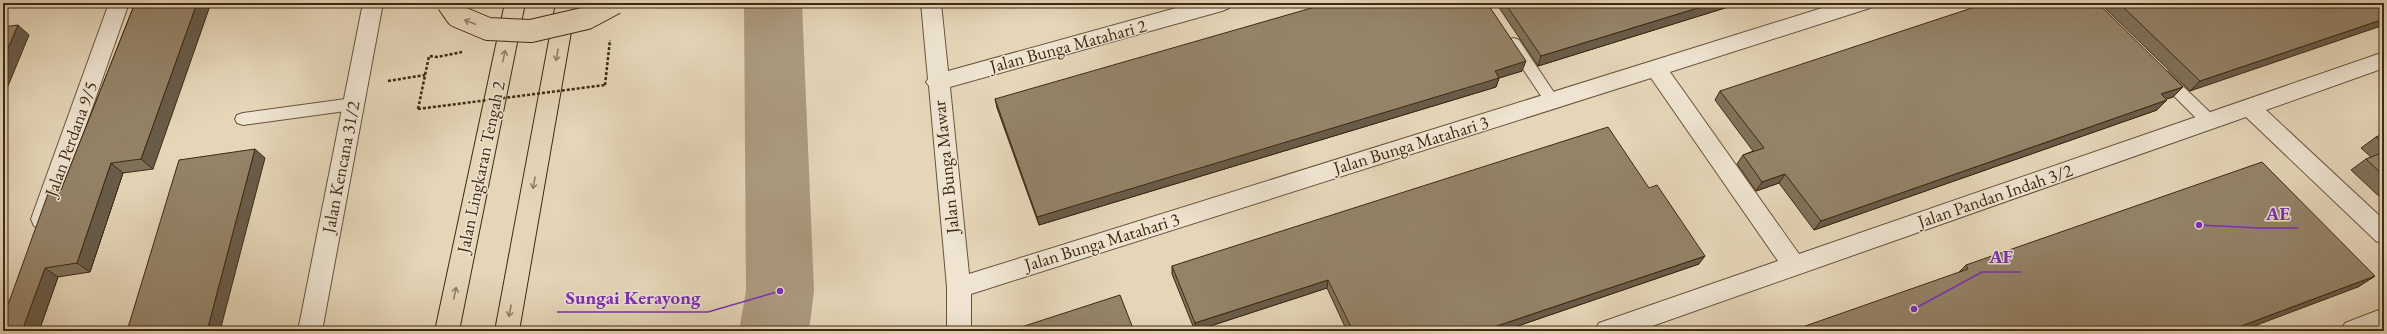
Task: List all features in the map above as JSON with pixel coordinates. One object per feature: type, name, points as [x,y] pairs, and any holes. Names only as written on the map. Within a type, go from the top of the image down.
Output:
[{"type":"highway","points":[[448,3],[457,16],[488,29],[531,31],[588,18],[615,3]]},
{"type":"highway","name":"Jalan Lingkaran Tengah 2","points":[[447,331],[515,3]]},
{"type":"highway","points":[[506,331],[566,3]]},
{"type":"street","name":"Jalan Perdana 9/5","points":[[36,236],[119,3]]},
{"type":"street","name":"Jalan Kencana 31/2","points":[[310,331],[373,3]]},
{"type":"street","name":"Jalan Bunga Mawar","points":[[931,3],[937,82],[959,287],[959,331]]},
{"type":"street","name":"Jalan Bunga Matahari 3","points":[[959,287],[1862,3]]},
{"type":"street","name":"Jalan Bunga Matahari 2","points":[[937,82],[1217,4]]},
{"type":"street","name":"Jalan Pandan Indah 3/2","points":[[1607,331],[2384,60]]},
{"type":"street","points":[[1656,68],[1794,266]]},
{"type":"street","points":[[2249,108],[2384,234]]},
{"type":"street","points":[[2353,331],[2384,319]]},
{"type":"lane","points":[[1504,29],[1552,101]]},
{"type":"lane","points":[[2154,67],[2209,121]]},
{"type":"lane","points":[[243,119],[355,95]]},
{"type":"path","points":[[429,56],[418,109],[605,85],[611,35]]},
{"type":"path","points":[[355,95],[425,74]]},
{"type":"building","points":[[135,3],[197,3],[141,159],[111,163],[77,263],[45,268],[22,331],[3,331],[3,310],[9,302],[49,191],[61,190]]},
{"type":"building","points":[[1329,3],[1487,3],[1526,61],[1495,71],[1499,78],[1037,217],[995,99]]},
{"type":"building","points":[[1505,3],[1714,3],[1541,56]]},
{"type":"building","points":[[1987,3],[2098,3],[2183,87],[2161,94],[2167,100],[1821,221],[1785,174],[1762,182],[1743,155],[1764,148],[1720,91]]},
{"type":"building","points":[[2119,3],[2384,3],[2384,19],[2200,81]]},
{"type":"building","points":[[18,25],[3,60],[3,27]]},
{"type":"building","points":[[1608,127],[1649,188],[1657,185],[1705,256],[1482,331],[1353,331],[1328,280],[1195,323],[1172,266]]},
{"type":"building","points":[[2384,134],[2384,145],[2376,137]]},
{"type":"building","points":[[255,149],[207,331],[127,331],[179,160]]},
{"type":"building","points":[[2384,152],[2384,176],[2366,159]]},
{"type":"building","points":[[2262,162],[2375,276],[2228,331],[1791,331],[1968,269],[1966,265]]},
{"type":"building","points":[[1120,295],[1134,331],[1009,331]]},
{"type":"waterway","points":[[773,3],[780,291],[774,331]]},
{"type":"place","name":"AE","points":[[2199,225]]},
{"type":"place","name":"Sungai Kerayong","points":[[780,291]]},
{"type":"place","name":"AF","points":[[1914,309]]}]
